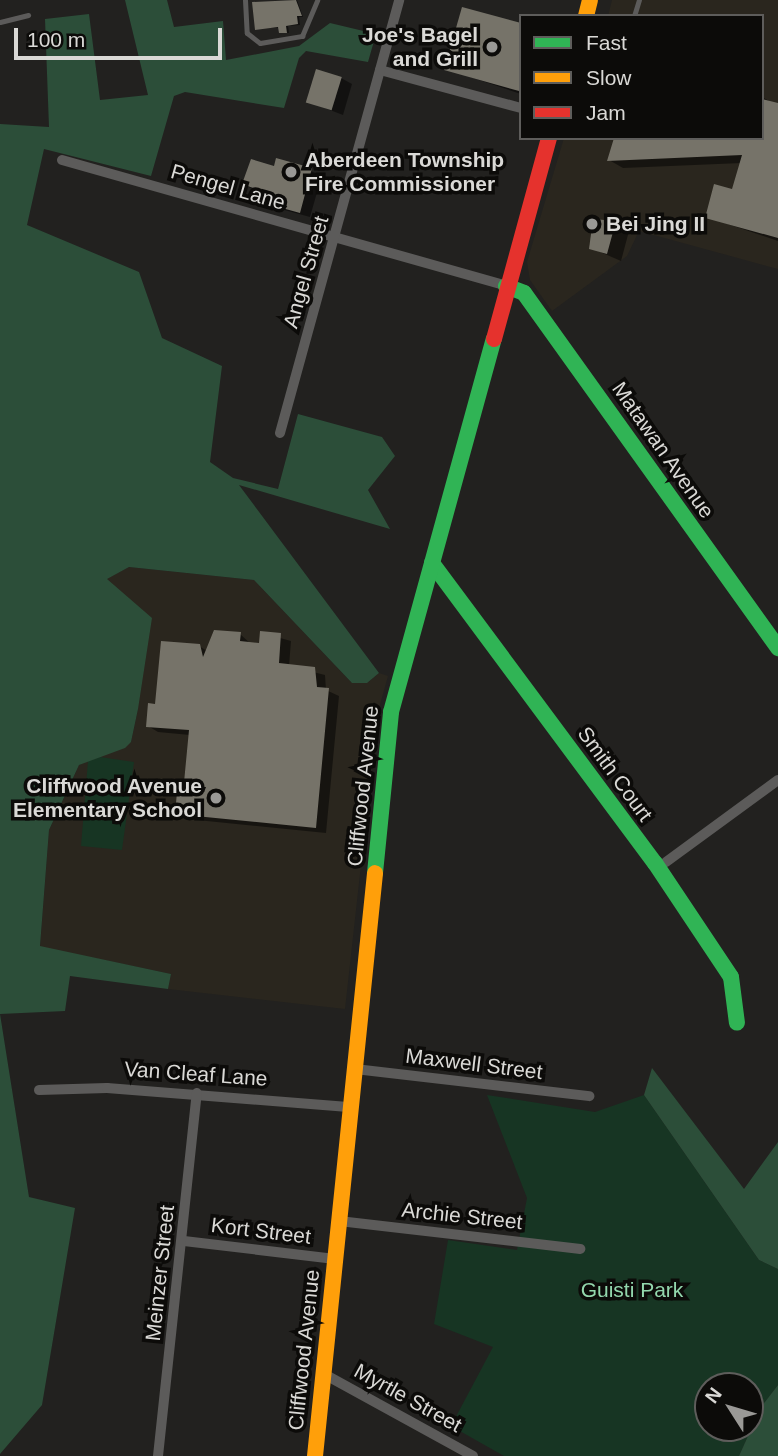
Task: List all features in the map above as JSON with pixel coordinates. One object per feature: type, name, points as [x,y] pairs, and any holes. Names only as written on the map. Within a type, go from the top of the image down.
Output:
[{"type":"main road","name":"Cliffwood Avenue","points":[[314,1456],[391,712],[547,140]]},
{"type":"main road","name":"Matawan Avenue","points":[[506,286],[524,293],[778,648]]},
{"type":"main road","name":"Smith Court","points":[[432,563],[655,863],[731,977],[737,1023]]},
{"type":"street","name":"Angel Street","points":[[280,433],[336,238],[399,0]]},
{"type":"street","points":[[380,70],[519,107]]},
{"type":"street","name":"Pengel Lane","points":[[62,160],[506,286]]},
{"type":"street","points":[[666,862],[778,780]]},
{"type":"street","name":"Maxwell Street","points":[[355,1069],[589,1096]]},
{"type":"street","name":"Van Cleaf Lane","points":[[39,1090],[107,1088],[351,1107]]},
{"type":"street","name":"Meinzer Street","points":[[158,1456],[184,1241],[197,1093]]},
{"type":"street","name":"Archie Street","points":[[339,1221],[580,1249]]},
{"type":"street","name":"Kort Street","points":[[184,1241],[335,1259]]},
{"type":"street","name":"Myrtle Street","points":[[324,1374],[473,1456]]},
{"type":"lane","points":[[245,0],[247,33],[260,43],[302,36],[317,0]]},
{"type":"lane","points":[[0,22],[28,15]]},
{"type":"shaded area","points":[[612,0],[778,0],[778,269],[639,231],[627,256],[552,311],[530,280],[527,262],[563,140],[764,140],[764,14],[608,14]]},
{"type":"shaded area","name":"Cliffwood Avenue Elementary School","points":[[129,567],[254,580],[351,682],[367,683],[379,673],[388,676],[378,712],[345,1009],[168,989],[171,974],[40,947],[49,830],[79,765],[131,742],[138,709],[106,579]]},
{"type":"green space","points":[[125,0],[167,0],[174,27],[223,21],[226,60],[299,46],[330,23],[376,34],[368,62],[306,51],[299,58],[284,108],[185,92],[174,96],[151,176],[44,149],[27,225],[139,272],[162,338],[222,366],[210,462],[233,478],[278,489],[298,414],[382,437],[395,456],[368,490],[390,529],[239,485],[379,673],[367,683],[352,683],[254,580],[129,567],[107,579],[152,618],[138,709],[131,742],[125,748],[79,765],[49,830],[40,946],[171,974],[168,989],[70,976],[65,1011],[0,1014],[0,124],[49,127],[45,19],[89,14],[100,100],[148,95]]},
{"type":"green space","points":[[100,757],[134,762],[122,850],[81,846],[88,761]]},
{"type":"green space","points":[[0,1014],[29,1197],[75,1208],[42,1405],[0,1454]]},
{"type":"green space","points":[[652,1068],[744,1189],[778,1142],[778,1269],[759,1260],[644,1095]]},
{"type":"green space","name":"Guisti Park","points":[[487,1095],[595,1112],[644,1095],[759,1260],[778,1269],[778,1385],[764,1403],[764,1372],[694,1372],[694,1442],[745,1442],[739,1456],[504,1456],[451,1426],[493,1347],[434,1324],[448,1240],[517,1250],[527,1198]]},
{"type":"green space","points":[[778,1385],[778,1456],[739,1456],[745,1442],[764,1442],[764,1403]]},
{"type":"building","points":[[296,0],[302,16],[297,16],[298,24],[286,26],[287,33],[279,33],[278,27],[255,30],[252,2]]},
{"type":"building","points":[[462,7],[519,22],[519,91],[444,70]]},
{"type":"building","points":[[316,69],[342,77],[332,110],[306,102]]},
{"type":"building","points":[[764,100],[778,103],[778,238],[705,218],[714,184],[732,189],[742,155],[607,161],[613,140],[764,140]]},
{"type":"building","points":[[276,158],[312,168],[300,213],[264,203],[267,193],[242,184],[251,159],[274,166]]},
{"type":"building","points":[[593,219],[616,221],[607,254],[589,249]]},
{"type":"building","points":[[214,630],[241,632],[240,641],[259,643],[260,631],[281,633],[279,663],[315,667],[317,687],[329,688],[316,828],[175,814],[177,792],[183,793],[189,730],[146,727],[148,703],[155,704],[161,641],[200,644],[203,657]]},
{"type":"traffic: fast","points":[[506,286],[524,293],[778,648]]},
{"type":"traffic: fast","points":[[375,873],[391,712],[494,339]]},
{"type":"traffic: fast","points":[[432,563],[655,863],[731,977],[737,1023]]},
{"type":"traffic: slow","points":[[586,14],[590,0]]},
{"type":"traffic: slow","points":[[315,1456],[375,873]]},
{"type":"traffic: jam","points":[[494,339],[548,140]]},
{"type":"place","name":"Joe's Bagel and Grill","points":[[492,47]]},
{"type":"place","name":"Aberdeen Township Fire Commissioner","points":[[291,172]]},
{"type":"place","name":"Bei Jing II","points":[[592,224]]},
{"type":"place","name":"Cliffwood Avenue Elementary School","points":[[216,798]]}]
